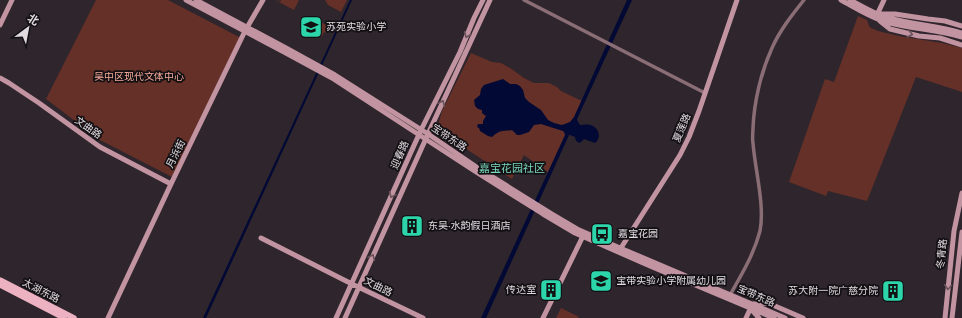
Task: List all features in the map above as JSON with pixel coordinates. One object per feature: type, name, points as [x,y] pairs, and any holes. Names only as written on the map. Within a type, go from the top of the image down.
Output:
[{"type":"main road","points":[[0,25],[12,0]]},
{"type":"main road","name":"宝带东路","points":[[186,0],[246,29]]},
{"type":"main road","name":"宝带东路","points":[[196,0],[319,68],[544,212],[584,235],[751,306],[785,318]]},
{"type":"main road","name":"月浜街","points":[[108,318],[246,29],[263,0]]},
{"type":"main road","name":"迎春路","points":[[336,318],[420,132],[460,52],[483,0]]},
{"type":"main road","name":"迎春路","points":[[345,318],[490,0]]},
{"type":"main road","name":"夏莲路","points":[[619,250],[682,150],[692,130],[737,0]]},
{"type":"main road","points":[[841,0],[877,16],[962,33]]},
{"type":"main road","points":[[850,0],[877,16],[890,29],[919,36],[940,38],[962,45]]},
{"type":"main road","points":[[877,16],[884,0]]},
{"type":"main road","points":[[877,16],[896,14],[945,21],[962,26]]},
{"type":"main road","points":[[944,30],[962,37]]},
{"type":"main road","name":"文曲路","points":[[0,78],[39,103],[100,147],[171,184]]},
{"type":"main road","name":"冬青路","points":[[945,318],[954,231],[962,193]]},
{"type":"main road","name":"冬青路","points":[[952,318],[962,232]]},
{"type":"main road","points":[[543,318],[584,235]]},
{"type":"main road","name":"文曲路","points":[[261,238],[423,318]]},
{"type":"main road","name":"宝带东路","points":[[619,250],[730,295],[774,318]]},
{"type":"main road","name":"太湖东路","points":[[0,280],[74,318]]},
{"type":"main road","name":"太湖东路","points":[[0,285],[64,318]]},
{"type":"main road","points":[[751,306],[768,303],[803,318]]},
{"type":"main road","points":[[746,318],[751,306]]},
{"type":"main road","points":[[751,306],[759,318]]},
{"type":"street","points":[[524,0],[705,93]]},
{"type":"street","points":[[730,295],[754,250],[760,231],[760,200],[753,142],[755,104],[759,86],[772,49],[782,30],[804,0]]},
{"type":"green space","name":"吴中区现代文体中心","points":[[96,0],[168,0],[239,37],[172,177],[100,140],[46,99]]},
{"type":"green space","points":[[281,0],[299,0],[294,10],[277,1],[280,2]]},
{"type":"green space","points":[[325,0],[347,0],[341,12],[328,5]]},
{"type":"green space","points":[[858,16],[867,20],[871,28],[878,31],[962,48],[962,92],[916,77],[867,201],[828,191],[826,196],[789,182],[825,79],[834,82]]},
{"type":"green space","points":[[311,17],[328,26],[326,33],[324,32],[322,36],[305,28]]},
{"type":"green space","points":[[471,53],[492,62],[501,63],[534,83],[549,83],[561,91],[582,101],[549,173],[524,155],[512,179],[441,131],[438,125],[442,111]]},
{"type":"green space","points":[[561,308],[579,317],[556,318]]},
{"type":"water","points":[[350,0],[352,0],[206,318],[203,318]]},
{"type":"water","points":[[627,0],[632,0],[577,119],[580,125],[589,125],[596,128],[599,136],[597,141],[595,143],[584,139],[580,143],[576,141],[575,137],[569,135],[486,318],[481,318],[565,135],[563,131],[541,124],[534,125],[529,132],[520,135],[517,135],[512,130],[500,132],[492,137],[488,136],[477,127],[478,124],[483,124],[486,116],[482,113],[482,110],[475,106],[474,100],[480,95],[481,89],[484,85],[503,79],[510,84],[520,86],[523,90],[525,98],[541,110],[548,120],[562,125],[570,122],[574,117]]},
{"type":"place","name":"苏苑实验小学","points":[[311,27]]},
{"type":"place","name":"东吴·水韵假日酒店","points":[[412,226]]},
{"type":"place","name":"嘉宝花园","points":[[602,234]]},
{"type":"place","name":"宝带实验小学附属幼儿园","points":[[601,281]]},
{"type":"place","name":"传达室","points":[[551,290]]},
{"type":"place","name":"苏大附一院广慈分院","points":[[893,291]]},
{"type":"district","name":"嘉宝花园社区","points":[[512,168]]}]
